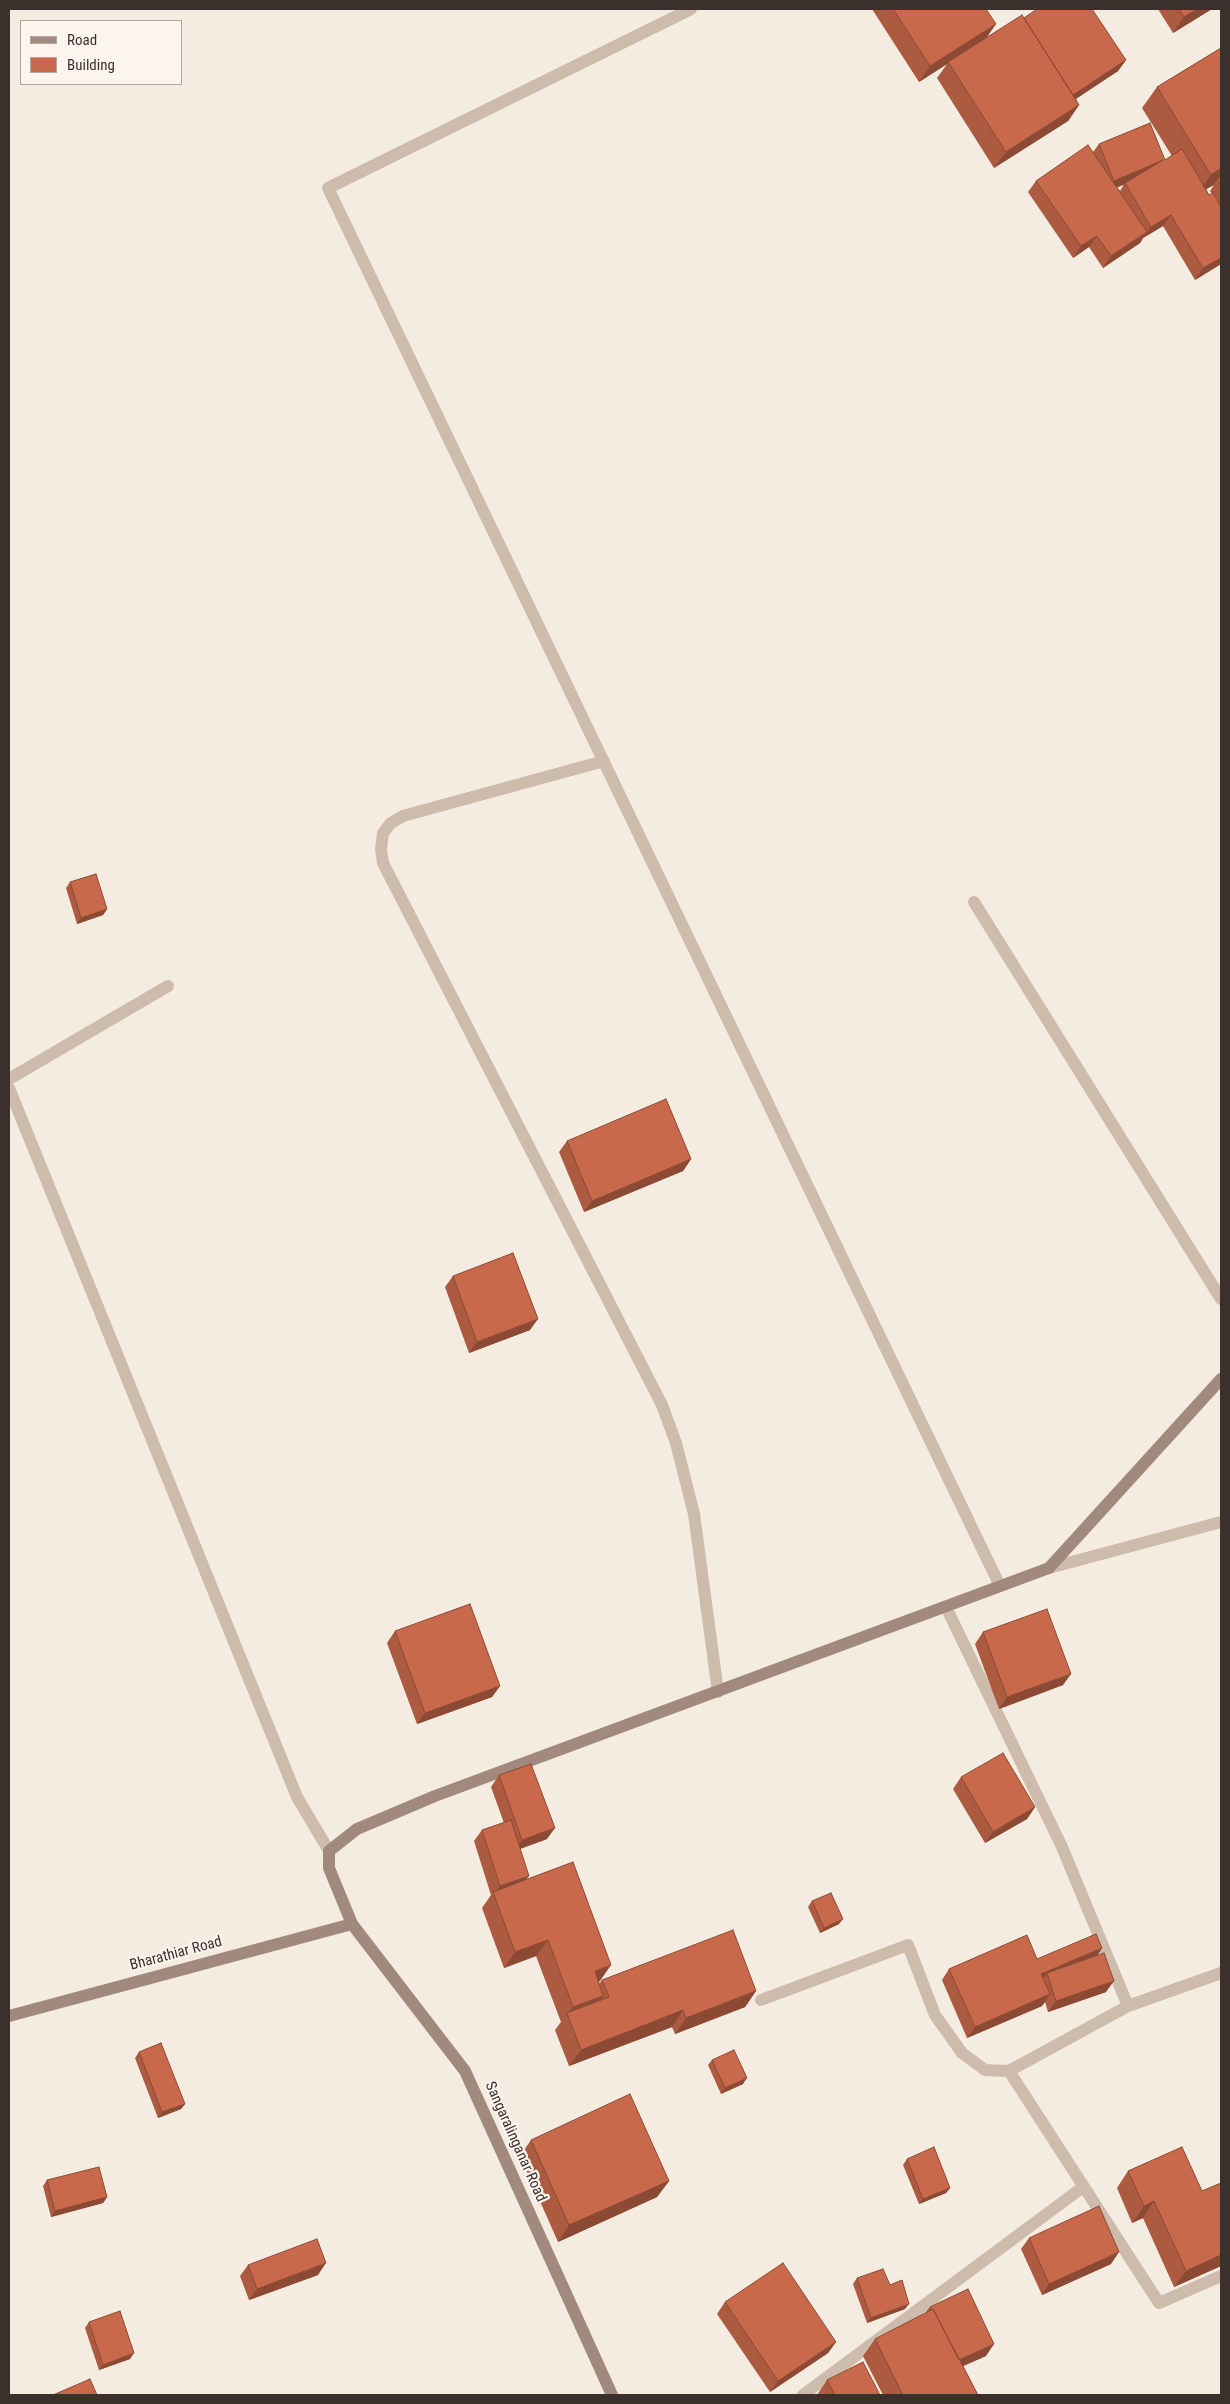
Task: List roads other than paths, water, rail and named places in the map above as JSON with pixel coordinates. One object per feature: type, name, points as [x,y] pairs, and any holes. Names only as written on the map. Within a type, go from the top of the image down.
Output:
[{"type":"street","points":[[691,9],[328,188],[1000,1586]]},
{"type":"street","points":[[604,761],[402,816],[391,823],[383,834],[380,849],[383,863],[662,1405],[676,1443],[694,1514],[718,1692]]},
{"type":"street","points":[[974,902],[1221,1299]]},
{"type":"street","points":[[9,1079],[168,986]]},
{"type":"street","points":[[9,1088],[297,1797],[329,1851],[357,1829],[435,1796],[1000,1586],[1049,1568],[1221,1522]]},
{"type":"street","points":[[1049,1568],[1221,1379]]},
{"type":"street","points":[[946,1606],[1062,1847],[1128,2006]]},
{"type":"street","name":"Sangaralinganar Road","points":[[329,1851],[329,1868],[352,1924],[465,2071],[612,2395]]},
{"type":"street","name":"Bharathiar Road","points":[[9,2016],[352,1924]]},
{"type":"street","points":[[761,2000],[908,1945],[935,2015],[962,2053],[985,2070],[1009,2071],[1128,2006],[1221,1973]]},
{"type":"street","points":[[1009,2071],[1159,2303],[1221,2276]]},
{"type":"street","points":[[803,2395],[1083,2187]]}]
